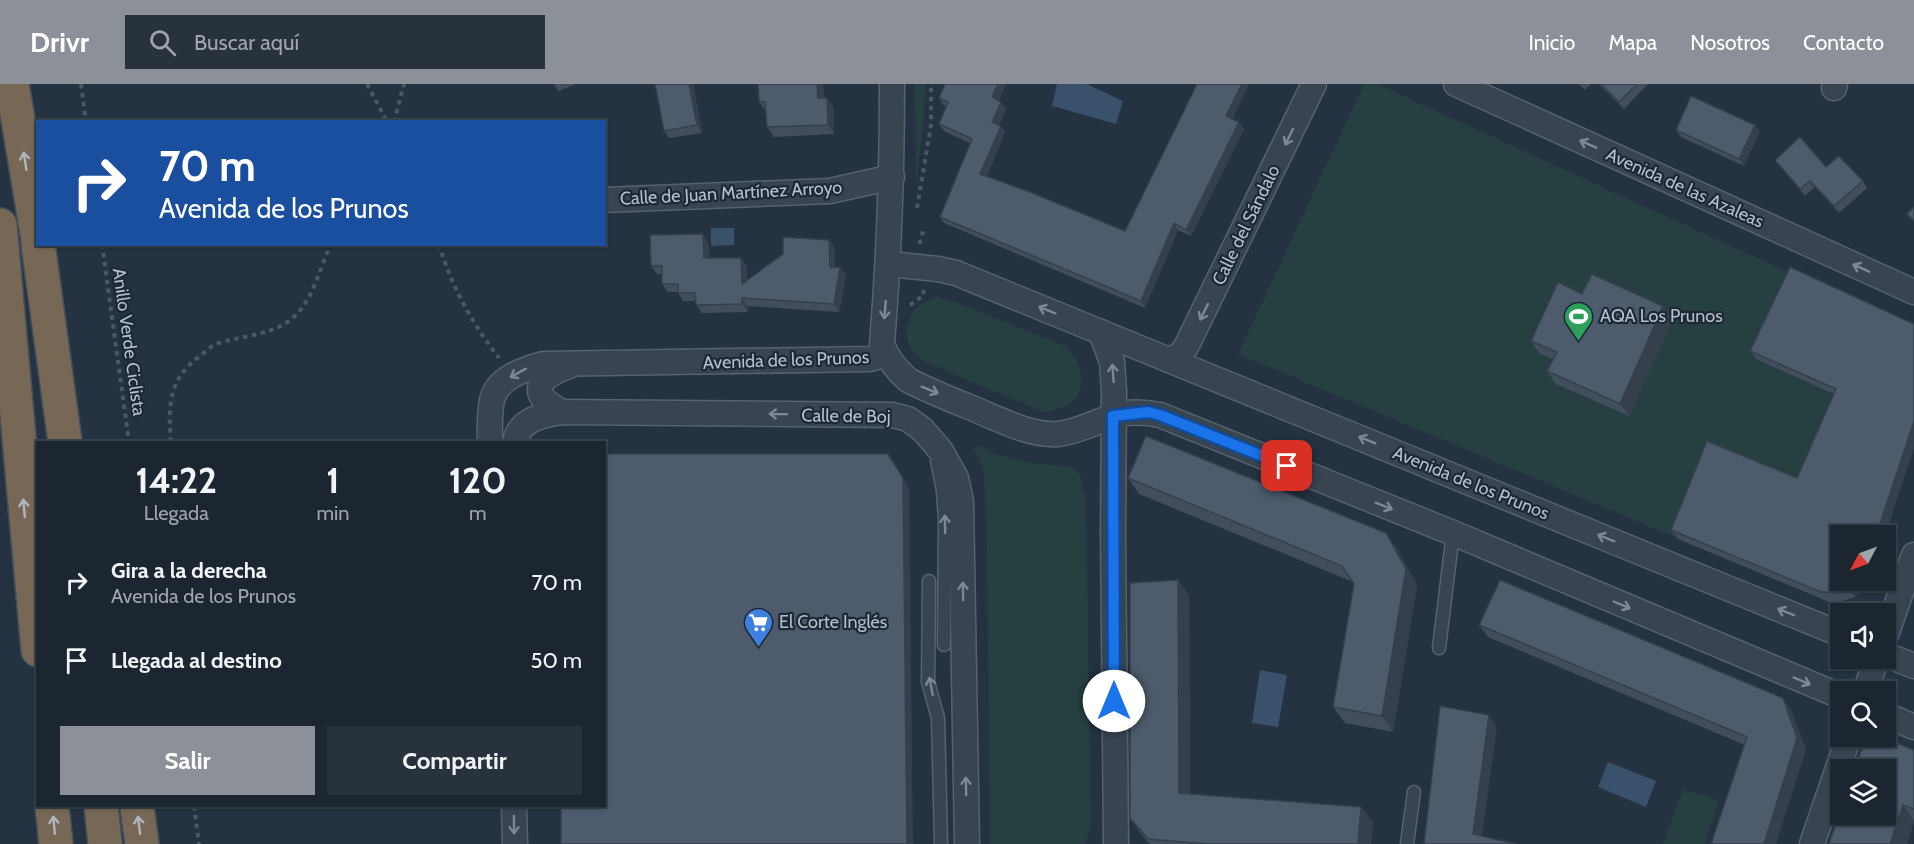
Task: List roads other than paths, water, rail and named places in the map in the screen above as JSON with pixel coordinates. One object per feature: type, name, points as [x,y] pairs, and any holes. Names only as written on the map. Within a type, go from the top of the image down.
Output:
[{"type":"highway","points":[[12,84],[36,227]]},
{"type":"highway","points":[[0,225],[36,628]]},
{"type":"highway","points":[[38,246],[76,441]]},
{"type":"highway","points":[[44,279],[65,441]]},
{"type":"highway","points":[[52,807],[56,844]]},
{"type":"highway","points":[[101,807],[105,844]]},
{"type":"highway","points":[[137,807],[142,844]]},
{"type":"street","points":[[885,355],[882,344],[889,264],[892,84]]},
{"type":"street","name":"Calle del Sándalo","points":[[1171,360],[1182,353],[1192,335],[1314,84]]},
{"type":"street","name":"Avenida de las Azaleas","points":[[1456,84],[1914,292]]},
{"type":"street","name":"Calle de Juan Martínez Arroyo","points":[[606,200],[830,191],[892,177]]},
{"type":"street","name":"Avenida de los Prunos","points":[[889,264],[956,273],[1830,630]]},
{"type":"street","points":[[1101,332],[1112,362],[1114,391],[1116,844]]},
{"type":"street","name":"Avenida de los Prunos","points":[[490,441],[492,398],[512,375],[543,364],[870,360],[885,355],[898,371],[919,386],[1015,425],[1045,434],[1060,434],[1078,430],[1113,416],[1148,412],[1160,415],[1453,533],[1830,692]]},
{"type":"street","points":[[562,412],[544,400],[540,391],[542,383],[550,374],[574,364]]},
{"type":"street","name":"Calle de Boj","points":[[516,441],[517,435],[528,422],[538,415],[562,412],[893,415],[908,419],[923,430],[941,451],[956,478],[961,501],[967,844]]},
{"type":"street","points":[[1896,607],[1914,555]]},
{"type":"street","points":[[1896,659],[1914,666]]},
{"type":"street","points":[[1896,719],[1914,727]]},
{"type":"street","points":[[1812,844],[1845,747]]},
{"type":"street","points":[[514,807],[515,844]]},
{"type":"lane","points":[[923,430],[940,468],[943,490],[945,645]]},
{"type":"lane","points":[[1439,648],[1453,533]]},
{"type":"lane","points":[[929,581],[928,682],[938,718],[941,844]]},
{"type":"lane","points":[[1407,844],[1414,792]]},
{"type":"water","points":[[1057,84],[1087,84],[1123,101],[1116,124],[1052,106]]},
{"type":"water","points":[[711,228],[734,228],[734,245],[711,246]]},
{"type":"water","points":[[1260,670],[1287,675],[1278,727],[1252,723]]},
{"type":"water","points":[[1608,762],[1656,781],[1646,807],[1598,787]]},
{"type":"place","name":"AQA Los Prunos","points":[[1579,342]]},
{"type":"place","name":"El Corte Inglés","points":[[758,648]]}]
